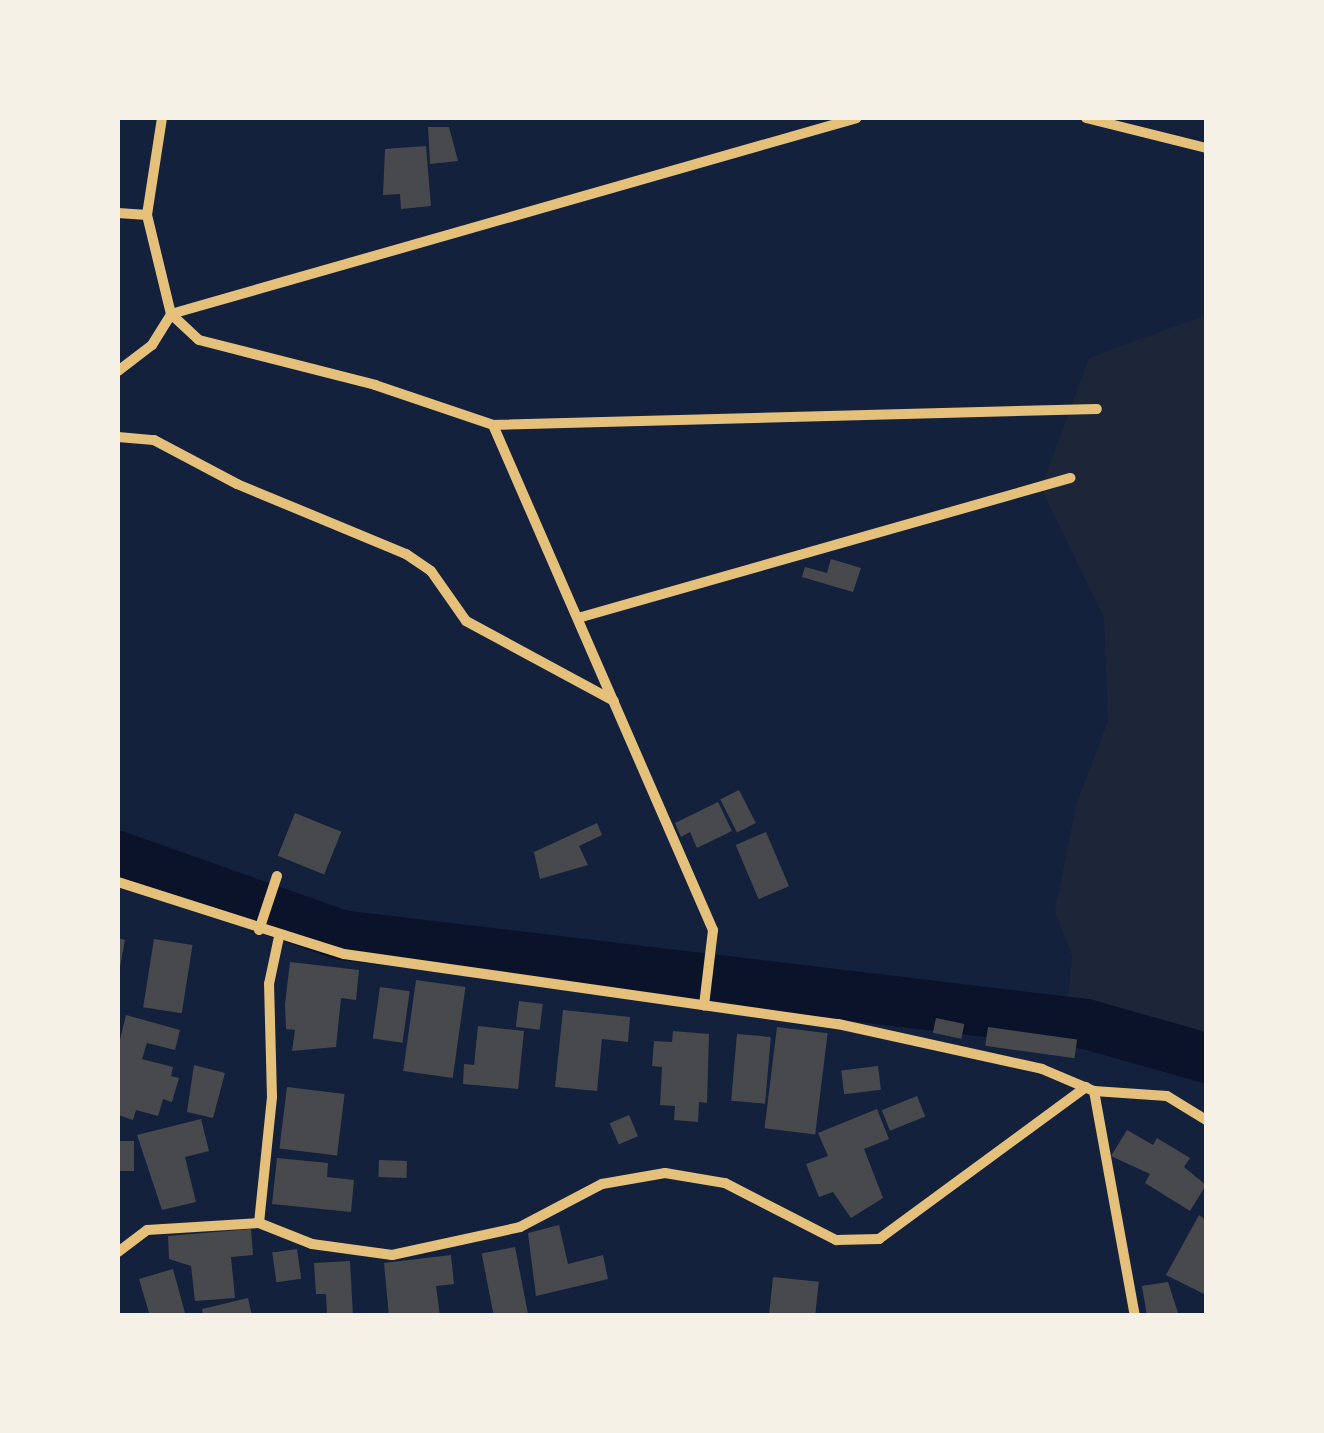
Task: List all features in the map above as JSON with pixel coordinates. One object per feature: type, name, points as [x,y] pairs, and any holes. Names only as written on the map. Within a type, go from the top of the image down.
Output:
[{"type":"street","points":[[162,118],[147,215],[171,314],[199,340],[376,385],[493,426],[1098,408]]},
{"type":"street","points":[[118,371],[152,345],[171,314],[857,118]]},
{"type":"street","points":[[1086,118],[1206,148]]},
{"type":"street","points":[[118,213],[147,215]]},
{"type":"street","points":[[493,426],[712,930],[704,1004]]},
{"type":"street","points":[[118,437],[154,440],[237,484],[406,554],[431,570],[466,621],[615,702]]},
{"type":"street","points":[[578,618],[1070,478]]},
{"type":"street","points":[[259,930],[277,876]]},
{"type":"street","points":[[118,882],[278,937],[344,954],[838,1024],[1042,1069],[1090,1089],[1167,1096],[1206,1120]]},
{"type":"street","points":[[259,1223],[272,1097],[269,984],[278,937]]},
{"type":"street","points":[[118,1252],[147,1230],[259,1223],[312,1244],[392,1255],[520,1227],[602,1184],[665,1173],[726,1182],[836,1240],[879,1238],[1090,1089]]},
{"type":"street","points":[[1090,1089],[1135,1316]]},
{"type":"shaded area","points":[[1206,315],[1206,1035],[1067,1007],[1072,956],[1055,912],[1076,805],[1108,721],[1104,618],[1041,488],[1089,358]]},
{"type":"building","points":[[428,127],[449,127],[458,161],[430,164]]},
{"type":"building","points":[[426,146],[431,206],[401,209],[400,194],[383,195],[385,149]]},
{"type":"building","points":[[831,559],[861,568],[853,592],[802,577],[805,567],[827,573]]},
{"type":"building","points":[[739,790],[756,823],[737,833],[720,800]]},
{"type":"building","points":[[718,802],[732,831],[697,848],[690,832],[681,837],[675,823]]},
{"type":"building","points":[[295,813],[341,832],[324,874],[278,856]]},
{"type":"building","points":[[597,823],[602,835],[579,846],[588,865],[540,879],[534,852]]},
{"type":"building","points":[[766,832],[789,886],[759,899],[736,845]]},
{"type":"building","points":[[118,938],[125,940],[119,972],[118,972]]},
{"type":"building","points":[[154,939],[193,945],[182,1013],[143,1007]]},
{"type":"building","points":[[290,962],[359,970],[356,1000],[341,998],[336,1047],[292,1051],[295,1030],[286,1029],[285,1004]]},
{"type":"building","points":[[416,980],[466,987],[453,1078],[403,1071]]},
{"type":"building","points":[[380,987],[410,991],[402,1043],[373,1038]]},
{"type":"building","points":[[519,1001],[543,1004],[540,1030],[516,1027]]},
{"type":"building","points":[[563,1010],[630,1017],[628,1042],[602,1039],[597,1091],[555,1087]]},
{"type":"building","points":[[126,1015],[180,1030],[175,1050],[147,1043],[142,1059],[173,1067],[171,1076],[179,1078],[172,1102],[163,1099],[158,1116],[136,1110],[133,1120],[118,1115],[118,1048]]},
{"type":"building","points":[[936,1018],[964,1024],[961,1039],[933,1033]]},
{"type":"building","points":[[478,1026],[524,1031],[518,1089],[463,1084],[464,1064],[474,1065]]},
{"type":"building","points":[[777,1027],[828,1033],[815,1134],[765,1128]]},
{"type":"building","points":[[988,1027],[1077,1040],[1074,1058],[985,1046]]},
{"type":"building","points":[[673,1031],[709,1034],[707,1103],[699,1102],[698,1122],[674,1120],[675,1106],[660,1105],[662,1067],[652,1066],[654,1041],[672,1042]]},
{"type":"building","points":[[737,1034],[771,1037],[765,1104],[731,1101]]},
{"type":"building","points":[[194,1065],[225,1073],[213,1118],[187,1112]]},
{"type":"building","points":[[878,1066],[881,1090],[844,1094],[841,1071]]},
{"type":"building","points":[[287,1087],[345,1094],[337,1156],[279,1149]]},
{"type":"building","points":[[917,1096],[925,1116],[890,1131],[882,1110]]},
{"type":"building","points":[[877,1109],[889,1139],[864,1149],[883,1198],[851,1218],[833,1192],[819,1197],[806,1164],[828,1156],[818,1133]]},
{"type":"building","points":[[629,1115],[638,1136],[619,1144],[610,1123]]},
{"type":"building","points":[[201,1119],[209,1151],[185,1157],[196,1202],[162,1210],[137,1135]]},
{"type":"building","points":[[1127,1130],[1153,1145],[1157,1138],[1190,1158],[1184,1167],[1206,1185],[1190,1211],[1145,1183],[1150,1174],[1111,1156]]},
{"type":"building","points":[[118,1141],[134,1141],[134,1171],[118,1171]]},
{"type":"building","points":[[277,1158],[328,1163],[327,1177],[354,1180],[351,1212],[272,1204]]},
{"type":"building","points":[[379,1160],[407,1161],[406,1178],[378,1177]]},
{"type":"building","points":[[1199,1215],[1206,1220],[1206,1295],[1166,1275]]},
{"type":"building","points":[[559,1225],[568,1264],[603,1255],[608,1279],[536,1296],[528,1233]]},
{"type":"building","points":[[251,1229],[253,1255],[231,1257],[235,1298],[195,1301],[191,1266],[169,1259],[168,1236]]},
{"type":"building","points":[[515,1247],[528,1314],[494,1316],[482,1253]]},
{"type":"building","points":[[297,1249],[301,1279],[276,1282],[272,1252]]},
{"type":"building","points":[[451,1255],[454,1284],[436,1286],[440,1316],[389,1316],[384,1263]]},
{"type":"building","points":[[350,1261],[353,1316],[327,1316],[326,1294],[316,1294],[314,1263]]},
{"type":"building","points":[[173,1269],[185,1313],[150,1316],[139,1279]]},
{"type":"building","points":[[773,1277],[819,1282],[815,1316],[769,1316]]},
{"type":"building","points":[[1168,1282],[1179,1316],[1147,1316],[1142,1286]]},
{"type":"building","points":[[248,1298],[252,1316],[203,1316],[202,1309]]},
{"type":"waterway","points":[[118,856],[341,935],[1086,1024],[1206,1058]]}]
